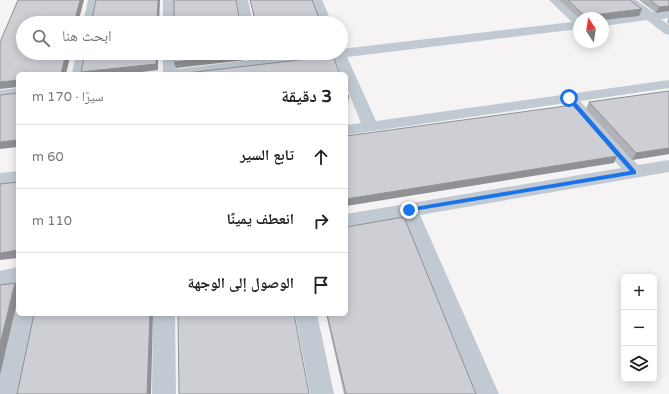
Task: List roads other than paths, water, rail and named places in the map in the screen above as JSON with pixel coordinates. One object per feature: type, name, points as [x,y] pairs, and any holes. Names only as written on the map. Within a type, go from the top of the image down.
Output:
[{"type":"street","points":[[91,16],[94,0]]},
{"type":"street","points":[[169,0],[169,16]]},
{"type":"street","points":[[242,0],[245,16]]},
{"type":"street","points":[[316,0],[323,16]]},
{"type":"street","points":[[555,0],[573,17]]},
{"type":"street","points":[[629,0],[669,31]]},
{"type":"street","points":[[609,21],[669,14]]},
{"type":"street","points":[[348,52],[573,24]]},
{"type":"street","points":[[79,72],[82,60]]},
{"type":"street","points":[[169,72],[170,60]]},
{"type":"street","points":[[180,72],[243,60]]},
{"type":"street","points":[[342,60],[347,72]]},
{"type":"street","points":[[348,74],[370,126]]},
{"type":"street","points":[[348,130],[669,84]]},
{"type":"street","points":[[0,94],[16,92]]},
{"type":"street","points":[[569,98],[634,172]]},
{"type":"street","points":[[348,221],[669,166]]},
{"type":"street","points":[[0,179],[16,177]]},
{"type":"street","points":[[409,210],[487,394]]},
{"type":"street","points":[[0,280],[16,276]]},
{"type":"street","points":[[8,394],[24,316]]},
{"type":"street","points":[[164,316],[164,394]]},
{"type":"street","points":[[306,316],[322,394]]}]
